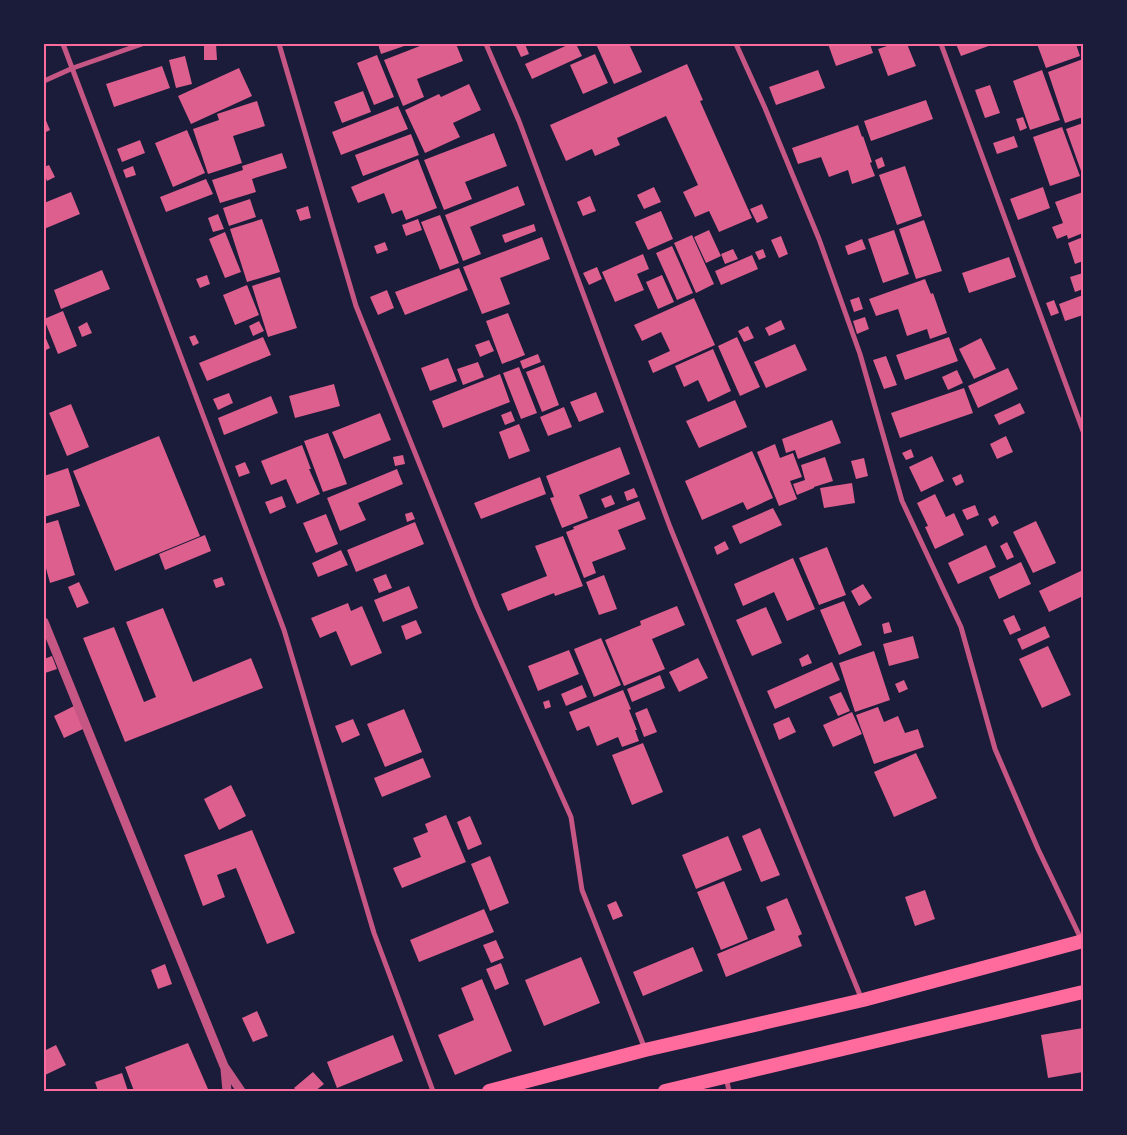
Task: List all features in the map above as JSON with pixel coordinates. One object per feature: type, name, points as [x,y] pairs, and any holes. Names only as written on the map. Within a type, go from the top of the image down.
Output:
[{"type":"highway","points":[[488,1091],[645,1050],[862,1000],[1083,942]]},
{"type":"highway","points":[[665,1091],[1083,992]]},
{"type":"street","points":[[62,44],[284,630],[374,932],[433,1091]]},
{"type":"street","points":[[44,81],[72,68],[142,44]]},
{"type":"street","points":[[279,44],[356,306],[478,607],[571,817],[582,890],[645,1050]]},
{"type":"street","points":[[486,44],[522,130],[670,527],[862,1000]]},
{"type":"street","points":[[736,44],[765,108],[819,239],[860,354],[902,501],[961,627],[995,749],[1038,849],[1083,942]]},
{"type":"street","points":[[941,44],[1083,432]]},
{"type":"street","points":[[44,622],[224,1066],[241,1091]]},
{"type":"street","points":[[224,1066],[227,1091]]},
{"type":"street","points":[[726,1077],[729,1091]]},
{"type":"building","points":[[204,44],[216,44],[217,60],[204,60]]},
{"type":"building","points":[[378,44],[410,44],[381,54]]},
{"type":"building","points":[[425,44],[456,44],[463,61],[417,79],[424,97],[403,106],[384,60]]},
{"type":"building","points":[[525,44],[529,54],[521,57],[516,46]]},
{"type":"building","points":[[570,44],[576,44],[582,56],[532,79],[525,64]]},
{"type":"building","points":[[596,44],[629,44],[642,72],[614,84]]},
{"type":"building","points":[[828,44],[870,44],[873,53],[836,66]]},
{"type":"building","points":[[893,44],[907,44],[916,66],[888,76],[878,49]]},
{"type":"building","points":[[956,44],[994,44],[961,56]]},
{"type":"building","points":[[1037,44],[1076,44],[1080,56],[1046,68]]},
{"type":"building","points":[[595,54],[608,83],[583,94],[570,65]]},
{"type":"building","points":[[377,55],[394,97],[374,105],[357,63]]},
{"type":"building","points":[[185,56],[192,84],[176,88],[169,60]]},
{"type":"building","points":[[1083,59],[1083,117],[1065,123],[1048,72]]},
{"type":"building","points":[[687,64],[703,100],[700,101],[752,218],[719,232],[709,211],[695,217],[683,192],[698,185],[666,116],[617,138],[620,145],[595,156],[592,149],[566,161],[550,125]]},
{"type":"building","points":[[162,66],[170,88],[114,107],[106,84]]},
{"type":"building","points":[[239,68],[252,96],[191,124],[178,96]]},
{"type":"building","points":[[818,70],[825,88],[776,105],[769,87]]},
{"type":"building","points":[[1042,70],[1060,120],[1030,130],[1013,81]]},
{"type":"building","points":[[469,84],[481,110],[453,123],[460,137],[425,153],[405,110],[439,94],[441,97]]},
{"type":"building","points":[[990,85],[1000,113],[985,118],[975,90]]},
{"type":"building","points":[[363,91],[371,112],[342,123],[334,102]]},
{"type":"building","points":[[926,100],[933,119],[871,141],[864,121]]},
{"type":"building","points":[[257,101],[265,126],[233,136],[242,163],[208,174],[193,129],[219,120],[217,114]]},
{"type":"building","points":[[398,106],[408,129],[341,155],[332,132]]},
{"type":"building","points":[[44,116],[50,130],[44,133]]},
{"type":"building","points":[[1023,117],[1027,128],[1020,131],[1016,119]]},
{"type":"building","points":[[1083,123],[1083,171],[1081,171],[1066,129]]},
{"type":"building","points":[[858,125],[872,162],[870,163],[875,176],[852,184],[848,170],[829,177],[821,157],[798,164],[792,148]]},
{"type":"building","points":[[1062,127],[1080,176],[1050,186],[1033,137]]},
{"type":"building","points":[[187,130],[205,173],[173,187],[155,143]]},
{"type":"building","points":[[494,133],[507,166],[465,182],[472,199],[444,210],[424,160]]},
{"type":"building","points":[[411,134],[419,155],[363,176],[355,155]]},
{"type":"building","points":[[1014,136],[1018,147],[997,154],[993,143]]},
{"type":"building","points":[[140,140],[145,153],[122,162],[117,149]]},
{"type":"building","points":[[282,153],[287,168],[252,179],[256,192],[220,203],[212,180],[243,170],[242,166]]},
{"type":"building","points":[[882,157],[885,166],[878,169],[875,160]]},
{"type":"building","points":[[418,159],[437,208],[406,220],[402,210],[392,214],[384,193],[358,203],[351,187]]},
{"type":"building","points":[[49,165],[55,177],[47,181],[44,167]]},
{"type":"building","points":[[133,166],[136,175],[126,178],[123,170]]},
{"type":"building","points":[[905,166],[922,216],[897,225],[879,175]]},
{"type":"building","points":[[206,179],[213,194],[166,212],[160,197]]},
{"type":"building","points":[[518,186],[525,205],[470,227],[481,254],[463,261],[445,215]]},
{"type":"building","points":[[654,187],[661,202],[644,209],[637,195]]},
{"type":"building","points":[[1043,187],[1050,208],[1018,220],[1010,199]]},
{"type":"building","points":[[71,192],[80,214],[44,229],[44,203]]},
{"type":"building","points":[[1083,192],[1083,233],[1068,239],[1067,235],[1057,239],[1052,227],[1063,223],[1055,202]]},
{"type":"building","points":[[590,196],[596,211],[583,216],[577,202]]},
{"type":"building","points":[[250,199],[256,217],[229,226],[223,208]]},
{"type":"building","points":[[762,204],[768,218],[757,223],[750,209]]},
{"type":"building","points":[[308,206],[311,218],[300,221],[296,210]]},
{"type":"building","points":[[661,211],[673,239],[648,250],[635,222]]},
{"type":"building","points":[[218,214],[224,229],[213,232],[208,218]]},
{"type":"building","points":[[440,215],[459,263],[440,270],[421,222]]},
{"type":"building","points":[[262,219],[280,272],[247,282],[230,229]]},
{"type":"building","points":[[418,219],[422,230],[406,236],[402,225]]},
{"type":"building","points":[[924,220],[942,271],[916,279],[899,229]]},
{"type":"building","points":[[534,224],[536,231],[505,243],[502,235]]},
{"type":"building","points":[[709,230],[721,256],[706,263],[694,237]]},
{"type":"building","points":[[894,230],[909,274],[883,283],[868,239]]},
{"type":"building","points":[[225,232],[241,272],[225,278],[209,239]]},
{"type":"building","points":[[692,235],[714,284],[696,293],[674,243]]},
{"type":"building","points":[[781,236],[788,254],[779,258],[771,240]]},
{"type":"building","points":[[542,237],[550,259],[500,278],[510,304],[482,314],[463,267]]},
{"type":"building","points":[[1083,237],[1083,261],[1075,264],[1068,243]]},
{"type":"building","points":[[862,239],[866,249],[848,255],[845,246]]},
{"type":"building","points":[[385,242],[388,250],[377,254],[374,246]]},
{"type":"building","points":[[672,246],[693,293],[677,300],[656,253]]},
{"type":"building","points":[[733,249],[738,259],[725,264],[721,254]]},
{"type":"building","points":[[763,249],[766,257],[759,260],[755,252]]},
{"type":"building","points":[[643,254],[649,269],[637,274],[644,290],[615,302],[602,272]]},
{"type":"building","points":[[752,255],[758,269],[721,285],[715,271]]},
{"type":"building","points":[[1009,257],[1016,277],[969,293],[962,273]]},
{"type":"building","points":[[597,267],[602,279],[589,285],[583,273]]},
{"type":"building","points":[[459,268],[468,290],[405,315],[395,292]]},
{"type":"building","points":[[102,270],[110,289],[61,309],[54,290]]},
{"type":"building","points":[[1083,273],[1083,289],[1075,292],[1070,277]]},
{"type":"building","points":[[207,275],[210,284],[200,288],[196,279]]},
{"type":"building","points":[[662,275],[674,302],[658,309],[646,282]]},
{"type":"building","points":[[280,277],[297,328],[268,337],[252,286]]},
{"type":"building","points":[[925,279],[931,294],[933,293],[947,333],[930,339],[927,329],[907,336],[898,309],[876,316],[869,299]]},
{"type":"building","points":[[247,285],[259,315],[235,325],[223,295]]},
{"type":"building","points":[[387,290],[394,308],[378,315],[370,297]]},
{"type":"building","points":[[1083,295],[1083,315],[1065,321],[1059,304]]},
{"type":"building","points":[[859,297],[863,309],[854,312],[850,300]]},
{"type":"building","points":[[694,298],[715,345],[653,373],[648,361],[670,351],[661,332],[642,341],[634,325]]},
{"type":"building","points":[[1054,300],[1059,313],[1051,316],[1046,303]]},
{"type":"building","points":[[63,311],[77,346],[58,354],[44,319]]},
{"type":"building","points":[[508,313],[525,355],[502,364],[486,321]]},
{"type":"building","points":[[865,317],[869,329],[857,334],[853,321]]},
{"type":"building","points":[[781,320],[785,329],[769,336],[765,328]]},
{"type":"building","points":[[259,321],[264,331],[253,336],[249,326]]},
{"type":"building","points":[[87,322],[92,333],[82,337],[78,327]]},
{"type":"building","points":[[748,326],[754,338],[744,342],[738,331]]},
{"type":"building","points":[[44,334],[50,348],[44,351]]},
{"type":"building","points":[[195,335],[199,343],[193,346],[189,337]]},
{"type":"building","points":[[263,337],[271,355],[207,381],[199,363]]},
{"type":"building","points":[[737,337],[760,387],[740,396],[718,346]]},
{"type":"building","points":[[949,337],[958,361],[905,380],[896,355]]},
{"type":"building","points":[[981,338],[996,369],[974,379],[959,349]]},
{"type":"building","points":[[489,340],[494,351],[480,357],[475,345]]},
{"type":"building","points":[[795,344],[807,370],[766,388],[754,362]]},
{"type":"building","points":[[713,349],[731,391],[708,402],[698,380],[684,387],[675,366]]},
{"type":"building","points":[[538,354],[541,362],[523,369],[520,361]]},
{"type":"building","points":[[886,356],[897,385],[884,389],[873,360]]},
{"type":"building","points":[[448,358],[457,381],[430,391],[421,368]]},
{"type":"building","points":[[478,362],[484,377],[463,385],[457,369]]},
{"type":"building","points":[[544,365],[559,405],[542,412],[526,372]]},
{"type":"building","points":[[519,367],[537,413],[521,419],[503,373]]},
{"type":"building","points":[[1008,368],[1018,389],[978,408],[968,386]]},
{"type":"building","points":[[957,370],[963,383],[948,390],[942,377]]},
{"type":"building","points":[[500,374],[510,402],[443,428],[432,401]]},
{"type":"building","points":[[334,384],[340,406],[295,418],[289,396]]},
{"type":"building","points":[[964,388],[973,413],[900,438],[891,413]]},
{"type":"building","points":[[596,392],[604,412],[579,422],[570,402]]},
{"type":"building","points":[[229,393],[233,403],[218,410],[213,399]]},
{"type":"building","points":[[271,396],[278,413],[224,435],[218,418]]},
{"type":"building","points":[[735,400],[747,427],[699,448],[686,421]]},
{"type":"building","points":[[1020,403],[1025,413],[999,425],[994,415]]},
{"type":"building","points":[[71,404],[89,447],[67,456],[49,413]]},
{"type":"building","points":[[564,407],[572,427],[548,436],[540,417]]},
{"type":"building","points":[[511,411],[515,421],[505,425],[501,415]]},
{"type":"building","points":[[380,413],[391,440],[344,459],[332,432]]},
{"type":"building","points":[[832,420],[841,443],[798,459],[795,450],[786,453],[782,439]]},
{"type":"building","points":[[519,424],[530,451],[509,459],[499,432]]},
{"type":"building","points":[[328,433],[347,484],[323,492],[304,441]]},
{"type":"building","points":[[159,436],[200,536],[115,571],[73,471]]},
{"type":"building","points":[[1006,436],[1013,452],[997,459],[990,444]]},
{"type":"building","points":[[775,444],[780,458],[793,453],[802,477],[790,481],[797,499],[779,506],[757,452]]},
{"type":"building","points":[[302,445],[311,469],[309,469],[320,494],[297,504],[286,479],[271,485],[261,461]]},
{"type":"building","points":[[620,447],[630,474],[579,495],[588,518],[562,528],[550,498],[554,497],[546,476]]},
{"type":"building","points":[[911,449],[914,457],[906,460],[902,453]]},
{"type":"building","points":[[752,451],[773,498],[747,510],[743,502],[702,520],[685,481]]},
{"type":"building","points":[[403,455],[405,464],[395,466],[393,457]]},
{"type":"building","points":[[932,456],[944,481],[921,492],[909,467]]},
{"type":"building","points":[[825,457],[833,481],[797,495],[793,484],[805,480],[801,465]]},
{"type":"building","points":[[864,458],[868,476],[856,479],[851,461]]},
{"type":"building","points":[[245,462],[250,473],[239,477],[235,466]]},
{"type":"building","points":[[68,468],[80,506],[44,517],[44,476]]},
{"type":"building","points":[[397,469],[403,484],[358,503],[366,520],[340,531],[327,498]]},
{"type":"building","points":[[961,474],[964,482],[956,486],[952,478]]},
{"type":"building","points":[[540,477],[546,494],[481,519],[474,503]]},
{"type":"building","points":[[852,483],[855,503],[824,508],[820,488]]},
{"type":"building","points":[[634,488],[638,497],[627,501],[624,492]]},
{"type":"building","points":[[935,494],[946,517],[954,513],[964,535],[935,549],[925,527],[928,526],[917,503]]},
{"type":"building","points":[[611,495],[615,504],[605,508],[601,499]]},
{"type":"building","points":[[282,496],[286,507],[270,514],[265,502]]},
{"type":"building","points":[[639,501],[646,519],[618,530],[626,549],[592,562],[596,573],[584,578],[566,532],[574,529],[573,527]]},
{"type":"building","points":[[975,505],[979,515],[967,520],[962,510]]},
{"type":"building","points":[[773,508],[782,525],[740,544],[732,526]]},
{"type":"building","points":[[412,512],[415,519],[407,522],[405,514]]},
{"type":"building","points":[[326,514],[338,544],[316,553],[303,523]]},
{"type":"building","points":[[995,515],[999,523],[992,527],[988,519]]},
{"type":"building","points":[[58,520],[75,575],[50,583],[44,561],[44,524]]},
{"type":"building","points":[[1036,521],[1056,563],[1033,573],[1013,532]]},
{"type":"building","points":[[415,522],[424,544],[356,572],[347,550]]},
{"type":"building","points":[[205,535],[211,551],[165,570],[159,554]]},
{"type":"building","points":[[563,536],[583,586],[555,596],[554,593],[508,611],[501,594],[547,576],[535,546]]},
{"type":"building","points":[[725,541],[729,549],[717,555],[714,547]]},
{"type":"building","points":[[1007,542],[1014,557],[1007,560],[1000,546]]},
{"type":"building","points":[[986,545],[996,567],[958,584],[948,563]]},
{"type":"building","points":[[827,547],[846,595],[819,605],[799,558]]},
{"type":"building","points":[[341,550],[348,565],[318,577],[312,563]]},
{"type":"building","points":[[793,558],[815,609],[787,621],[774,592],[743,606],[734,584]]},
{"type":"building","points":[[1021,562],[1031,584],[999,599],[989,577]]},
{"type":"building","points":[[1083,570],[1083,596],[1049,612],[1039,591]]},
{"type":"building","points":[[386,574],[392,588],[379,593],[373,579]]},
{"type":"building","points":[[604,575],[617,609],[599,615],[586,582]]},
{"type":"building","points":[[222,577],[225,585],[216,588],[213,580]]},
{"type":"building","points":[[79,582],[89,603],[77,608],[68,587]]},
{"type":"building","points":[[863,584],[872,598],[859,606],[851,591]]},
{"type":"building","points":[[409,586],[418,608],[383,622],[374,600]]},
{"type":"building","points":[[844,601],[862,645],[839,655],[820,610]]},
{"type":"building","points":[[348,603],[351,611],[362,606],[382,653],[351,666],[336,631],[320,638],[311,618]]},
{"type":"building","points":[[677,606],[685,625],[652,639],[665,669],[624,686],[605,640],[641,625],[640,621]]},
{"type":"building","points":[[766,607],[782,643],[752,656],[736,620]]},
{"type":"building","points":[[163,608],[193,682],[251,658],[263,688],[125,742],[83,638],[114,627],[144,702],[156,697],[126,622]]},
{"type":"building","points":[[1014,615],[1021,630],[1010,635],[1003,620]]},
{"type":"building","points":[[416,620],[422,633],[406,640],[401,626]]},
{"type":"building","points":[[889,622],[892,632],[884,634],[882,624]]},
{"type":"building","points":[[1045,626],[1050,637],[1022,650],[1017,639]]},
{"type":"building","points":[[913,636],[919,658],[889,666],[883,644]]},
{"type":"building","points":[[601,638],[621,685],[594,697],[574,649]]},
{"type":"building","points":[[1048,646],[1071,695],[1042,708],[1019,659]]},
{"type":"building","points":[[569,650],[579,674],[538,691],[528,666]]},
{"type":"building","points":[[874,651],[890,700],[855,712],[839,663]]},
{"type":"building","points":[[808,654],[812,663],[802,667],[799,659]]},
{"type":"building","points":[[52,656],[57,669],[45,673],[44,659]]},
{"type":"building","points":[[698,658],[708,678],[679,692],[669,672]]},
{"type":"building","points":[[832,662],[840,680],[775,709],[767,691]]},
{"type":"building","points":[[660,675],[665,688],[632,702],[627,689]]},
{"type":"building","points":[[904,680],[908,689],[899,693],[895,684]]},
{"type":"building","points":[[582,685],[587,697],[566,706],[561,694]]},
{"type":"building","points":[[623,690],[631,709],[629,710],[639,741],[622,747],[618,737],[597,746],[589,726],[577,731],[569,712]]},
{"type":"building","points":[[841,692],[850,711],[838,716],[829,697]]},
{"type":"building","points":[[549,700],[551,707],[545,709],[543,702]]},
{"type":"building","points":[[74,706],[85,728],[64,738],[54,716]]},
{"type":"building","points":[[878,707],[884,722],[898,716],[905,733],[918,729],[924,747],[874,764],[856,715]]},
{"type":"building","points":[[647,708],[657,732],[644,737],[635,713]]},
{"type":"building","points":[[404,709],[422,752],[385,767],[367,724]]},
{"type":"building","points":[[852,712],[862,734],[833,747],[823,725]]},
{"type":"building","points":[[789,717],[796,732],[779,740],[773,724]]},
{"type":"building","points":[[353,719],[360,735],[342,743],[335,726]]},
{"type":"building","points":[[643,743],[663,792],[632,805],[612,755]]},
{"type":"building","points":[[916,753],[937,798],[894,817],[874,772]]},
{"type":"building","points":[[423,758],[431,777],[382,797],[374,778]]},
{"type":"building","points":[[231,785],[246,816],[219,830],[204,799]]},
{"type":"building","points":[[446,815],[466,862],[402,888],[393,868],[421,857],[413,838],[428,832],[425,824]]},
{"type":"building","points":[[470,816],[482,844],[468,850],[457,822]]},
{"type":"building","points":[[760,828],[780,875],[761,882],[742,836]]},
{"type":"building","points":[[252,830],[295,933],[267,944],[236,868],[217,875],[225,897],[203,906],[184,855]]},
{"type":"building","points":[[728,836],[742,870],[696,889],[682,855]]},
{"type":"building","points":[[490,856],[509,903],[490,911],[471,864]]},
{"type":"building","points":[[724,881],[748,939],[721,950],[697,892]]},
{"type":"building","points":[[925,890],[935,919],[915,926],[905,897]]},
{"type":"building","points":[[787,898],[802,934],[798,936],[802,946],[726,977],[717,954],[775,930],[766,907]]},
{"type":"building","points":[[616,901],[623,916],[613,920],[607,905]]},
{"type":"building","points":[[484,909],[494,932],[419,962],[410,940]]},
{"type":"building","points":[[496,940],[504,958],[491,963],[483,945]]},
{"type":"building","points":[[693,947],[703,971],[643,996],[633,972]]},
{"type":"building","points":[[581,957],[600,1003],[544,1026],[525,980]]},
{"type":"building","points":[[501,963],[509,984],[495,990],[486,969]]},
{"type":"building","points":[[165,964],[172,984],[158,989],[151,970]]},
{"type":"building","points":[[482,979],[512,1051],[455,1075],[438,1035],[474,1020],[461,988]]},
{"type":"building","points":[[257,1011],[268,1036],[253,1042],[242,1018]]},
{"type":"building","points":[[1083,1028],[1083,1072],[1048,1078],[1041,1035]]},
{"type":"building","points":[[393,1035],[403,1061],[337,1088],[327,1062]]},
{"type":"building","points":[[188,1043],[208,1089],[204,1091],[134,1091],[125,1067]]},
{"type":"building","points":[[56,1045],[66,1065],[45,1075],[44,1051]]},
{"type":"building","points":[[313,1072],[324,1084],[315,1091],[297,1091],[294,1088]]},
{"type":"building","points":[[122,1073],[128,1091],[98,1091],[95,1082]]}]
